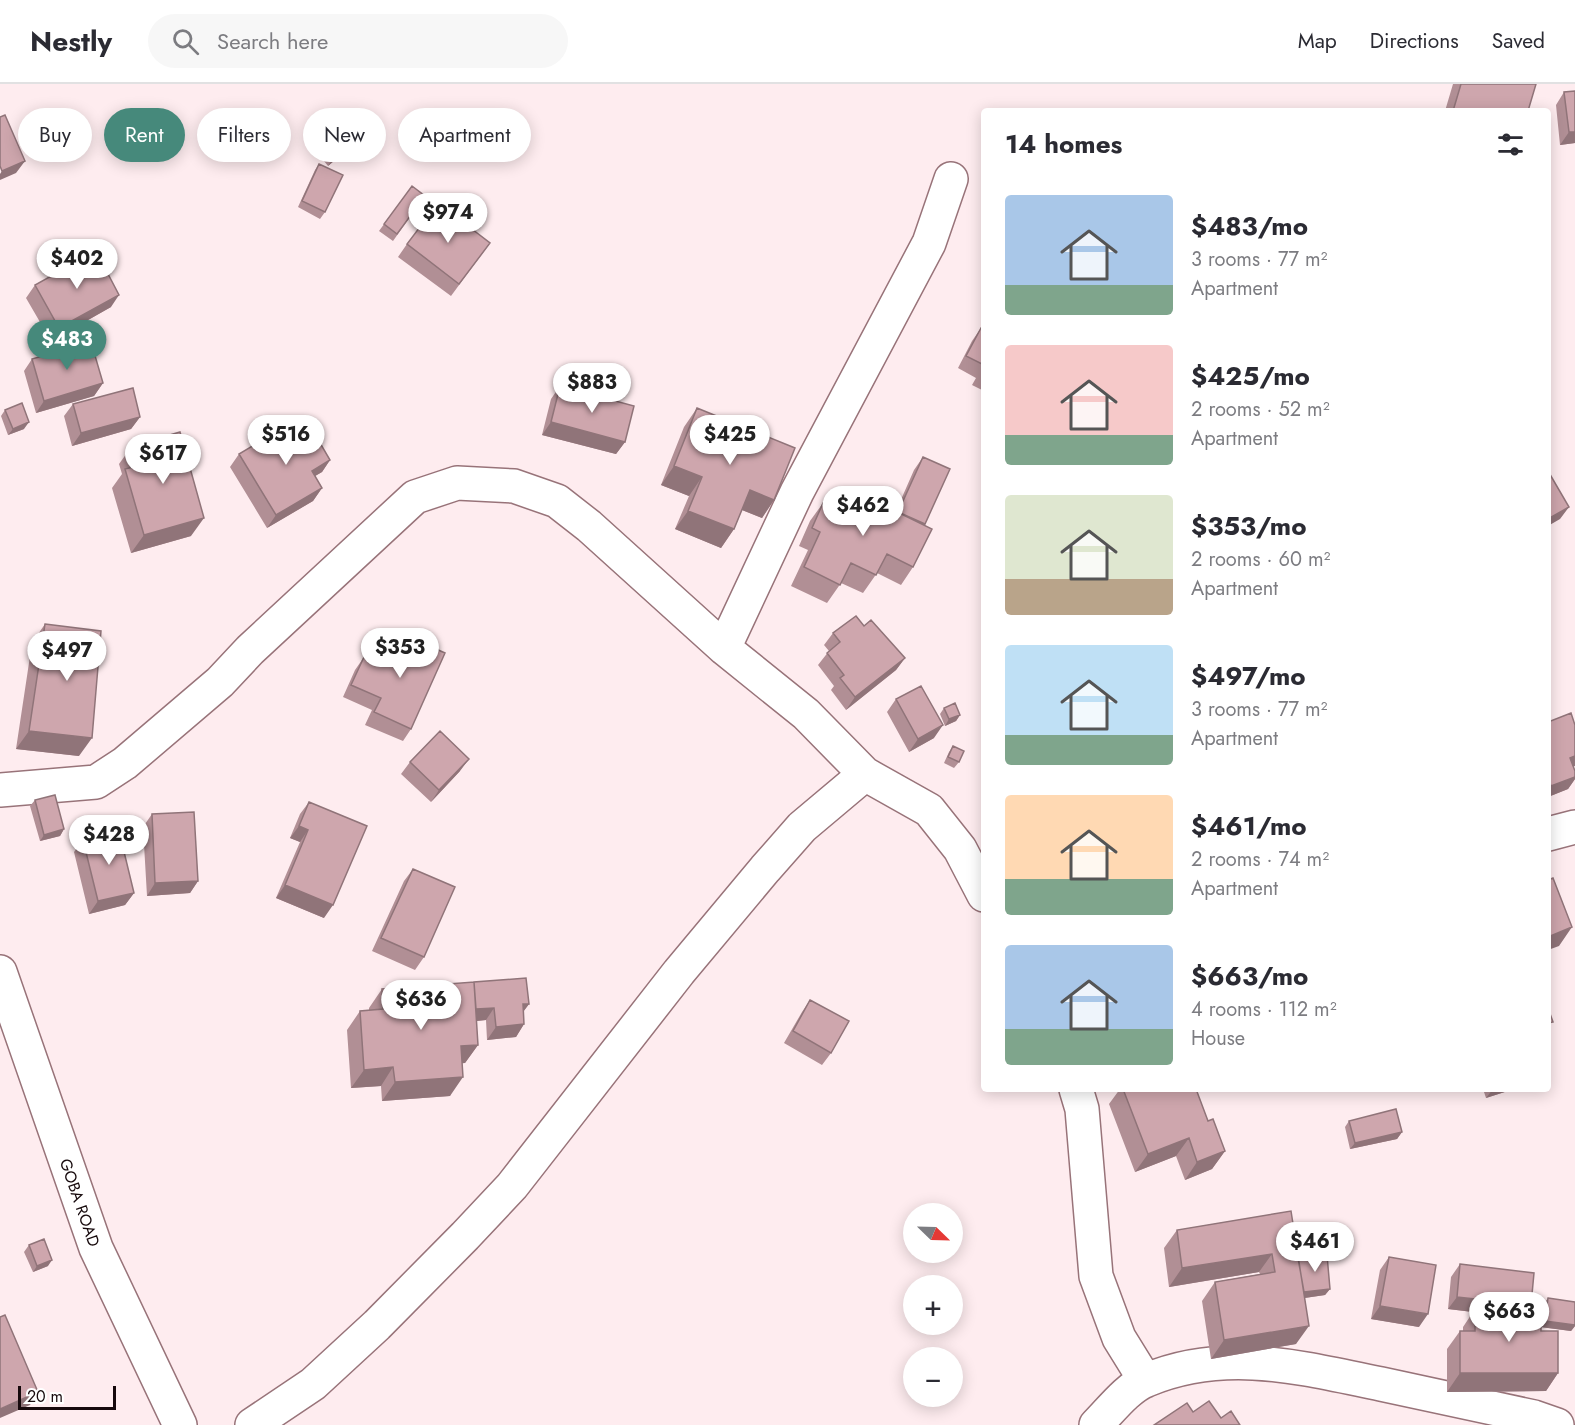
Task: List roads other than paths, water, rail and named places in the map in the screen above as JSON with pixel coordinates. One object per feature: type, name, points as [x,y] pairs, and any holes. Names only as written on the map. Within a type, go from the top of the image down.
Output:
[{"type":"street","points":[[724,648],[797,492],[929,243],[951,179]]},
{"type":"street","points":[[0,790],[96,782],[125,763],[220,682],[250,650],[415,497],[457,483],[514,486],[557,501],[589,526],[724,648],[806,714],[865,774],[929,810],[960,849],[981,889]]},
{"type":"street","points":[[252,1425],[313,1384],[377,1325],[465,1236],[512,1186],[679,972],[765,869],[802,828],[865,774]]},
{"type":"street","points":[[1551,833],[1575,827]]},
{"type":"street","name":"GOBA ROAD","points":[[2,989],[96,1248],[180,1425]]},
{"type":"street","points":[[1077,1092],[1082,1108],[1096,1276],[1119,1338],[1145,1380]]},
{"type":"street","points":[[1096,1425],[1145,1380],[1198,1366],[1240,1362],[1273,1362],[1534,1417],[1557,1425]]}]
